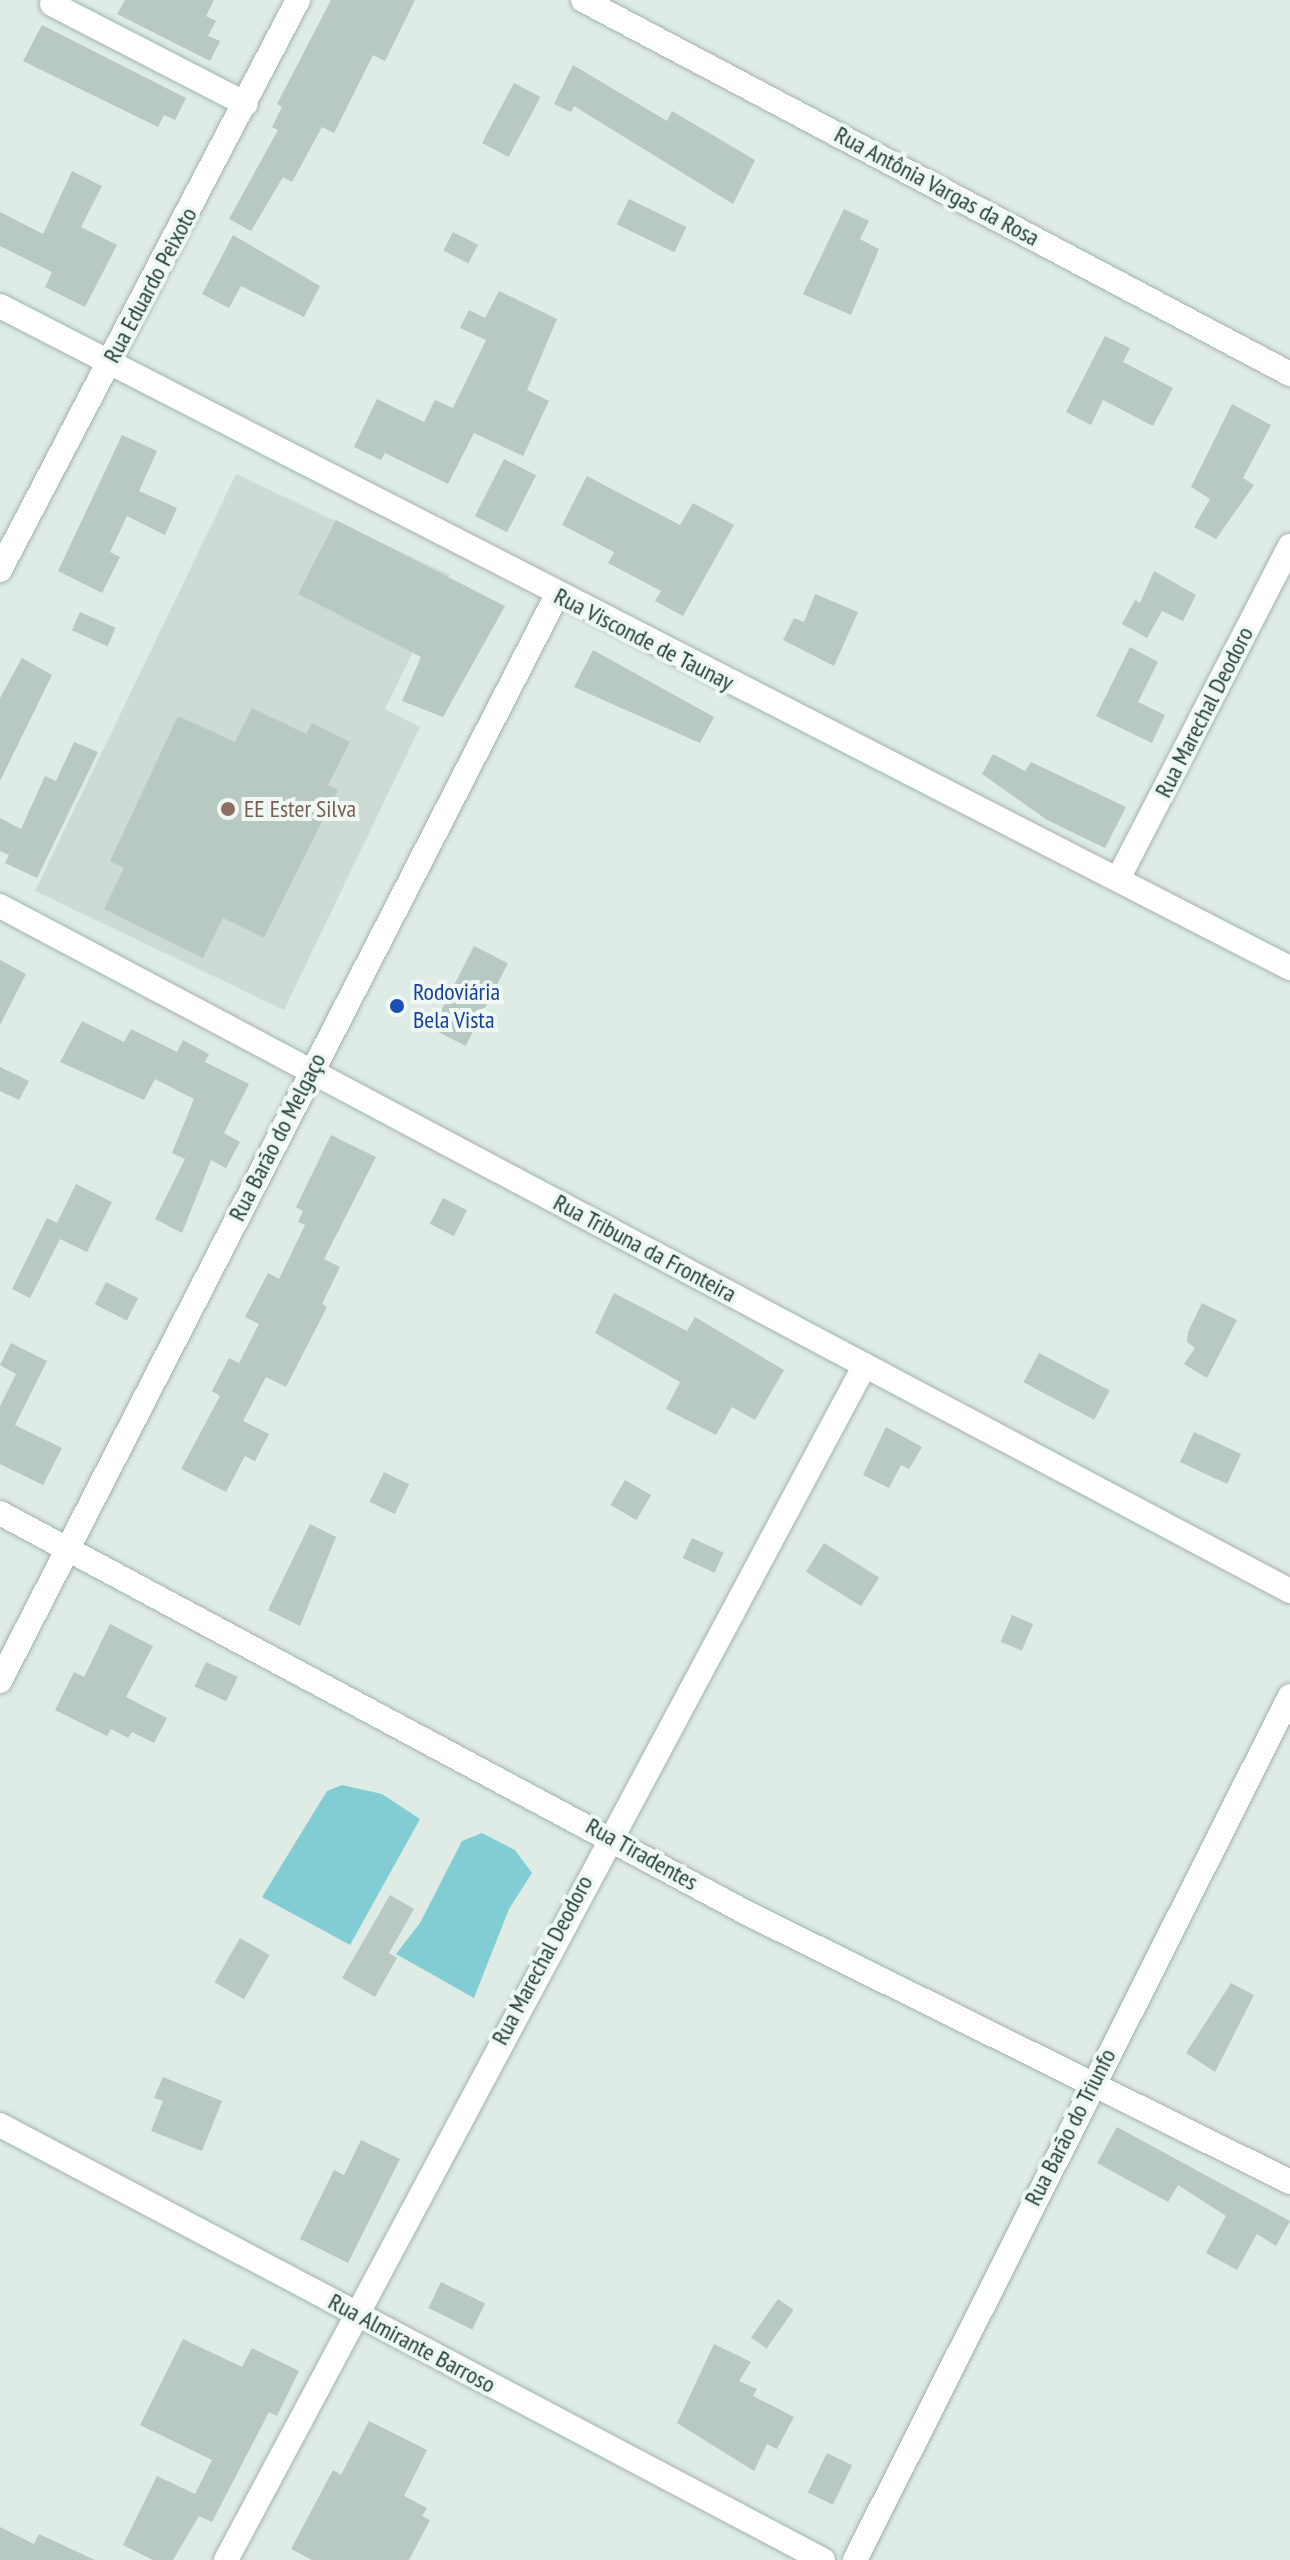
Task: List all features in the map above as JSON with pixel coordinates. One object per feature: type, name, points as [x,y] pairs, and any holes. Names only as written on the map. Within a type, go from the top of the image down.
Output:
[{"type":"street","name":"Rua Eduardo Peixoto","points":[[0,570],[298,0]]},
{"type":"street","name":"Rua Antônia Vargas da Rosa","points":[[583,0],[1290,374]]},
{"type":"street","points":[[52,4],[246,104]]},
{"type":"street","name":"Rua Visconde de Taunay","points":[[0,306],[557,595],[1290,968]]},
{"type":"street","name":"Rua Marechal Deodoro","points":[[1118,879],[1290,546]]},
{"type":"street","name":"Rua Barão do Melgaço","points":[[0,1681],[557,595]]},
{"type":"street","name":"Rua Tribuna da Fronteira","points":[[0,906],[1290,1591]]},
{"type":"street","name":"Rua Marechal Deodoro","points":[[226,2560],[609,1834],[865,1365]]},
{"type":"street","name":"Rua Tiradentes","points":[[0,1513],[609,1834],[745,1912],[1092,2081],[1290,2182]]},
{"type":"street","name":"Rua Barão do Triunfo","points":[[855,2560],[1092,2081],[1290,1696]]},
{"type":"street","name":"Rua Almirante Barroso","points":[[0,2125],[823,2560]]},
{"type":"shaded area","name":"EE Ester Silva","points":[[236,474],[450,575],[385,709],[420,727],[284,1010],[35,891]]},
{"type":"water","points":[[342,1785],[382,1794],[420,1819],[350,1945],[262,1897],[327,1791]]},
{"type":"water","points":[[482,1833],[515,1850],[532,1873],[509,1909],[474,1998],[396,1954],[420,1923],[462,1841]]},
{"type":"building","points":[[125,0],[214,0],[206,16],[216,21],[208,36],[220,41],[210,61],[117,14]]},
{"type":"building","points":[[331,0],[415,0],[385,61],[373,55],[334,133],[322,127],[292,182],[283,177],[251,231],[229,219],[278,130],[272,127],[282,107],[277,104]]},
{"type":"building","points":[[42,25],[186,98],[175,120],[164,115],[158,127],[23,61]]},
{"type":"building","points":[[573,65],[667,121],[672,111],[755,160],[733,204],[574,106],[571,112],[554,104]]},
{"type":"building","points":[[514,83],[540,97],[509,157],[482,143]]},
{"type":"building","points":[[72,171],[102,186],[81,227],[117,245],[85,307],[45,287],[52,272],[0,246],[0,212],[43,234]]},
{"type":"building","points":[[629,199],[687,227],[674,252],[617,224]]},
{"type":"building","points":[[844,209],[869,221],[860,239],[879,249],[851,315],[803,294]]},
{"type":"building","points":[[453,232],[478,245],[468,263],[443,251]]},
{"type":"building","points":[[233,235],[320,286],[304,317],[241,286],[229,308],[202,294]]},
{"type":"building","points":[[499,291],[557,319],[527,390],[549,401],[523,456],[474,433],[448,484],[385,453],[381,460],[354,447],[377,399],[424,422],[435,400],[453,408],[486,340],[460,328],[469,310],[485,318]]},
{"type":"building","points":[[1105,336],[1130,348],[1123,362],[1173,388],[1153,426],[1103,400],[1091,425],[1066,412]]},
{"type":"building","points":[[1232,404],[1271,425],[1243,478],[1254,485],[1216,539],[1194,527],[1210,499],[1191,487]]},
{"type":"building","points":[[122,435],[157,451],[139,491],[177,508],[165,535],[127,516],[110,552],[120,557],[102,593],[58,571]]},
{"type":"building","points":[[504,459],[536,475],[507,532],[475,516]]},
{"type":"building","points":[[587,476],[680,525],[693,503],[734,525],[683,616],[655,601],[661,591],[608,563],[614,552],[562,525]]},
{"type":"building","points":[[336,520],[505,606],[443,717],[402,701],[421,657],[298,594]]},
{"type":"building","points":[[1154,571],[1196,595],[1183,621],[1162,611],[1147,638],[1122,624],[1135,600],[1140,603]]},
{"type":"building","points":[[815,594],[858,612],[834,666],[783,640],[794,618],[804,622]]},
{"type":"building","points":[[80,612],[116,628],[107,646],[72,630]]},
{"type":"building","points":[[1130,647],[1158,662],[1138,702],[1165,715],[1152,743],[1096,716]]},
{"type":"building","points":[[593,650],[714,717],[700,743],[574,687]]},
{"type":"building","points":[[22,658],[52,675],[0,781],[0,698]]},
{"type":"building","points":[[252,708],[306,734],[312,723],[350,742],[328,785],[338,790],[264,938],[223,918],[203,958],[104,909],[124,868],[110,861],[178,716],[235,742]]},
{"type":"building","points":[[74,742],[98,752],[37,878],[5,863],[9,855],[0,851],[0,818],[21,829],[45,776],[56,781]]},
{"type":"building","points":[[993,754],[1025,771],[1031,762],[1126,807],[1105,848],[1047,820],[982,774]]},
{"type":"building","points":[[474,946],[508,963],[466,1046],[432,1029]]},
{"type":"building","points":[[0,960],[26,974],[0,1025]]},
{"type":"building","points":[[82,1021],[124,1042],[131,1029],[177,1052],[183,1040],[209,1054],[205,1062],[249,1084],[224,1133],[240,1142],[226,1168],[211,1160],[182,1233],[155,1219],[185,1159],[172,1153],[194,1099],[155,1079],[144,1100],[60,1062]]},
{"type":"building","points":[[0,1067],[29,1081],[19,1100],[0,1091]]},
{"type":"building","points":[[331,1135],[376,1157],[324,1259],[340,1267],[322,1304],[327,1307],[286,1387],[266,1377],[243,1421],[269,1434],[255,1461],[245,1456],[226,1492],[181,1469],[220,1396],[212,1391],[229,1358],[239,1363],[259,1324],[245,1317],[268,1273],[279,1279],[305,1225],[298,1222],[303,1211],[296,1207]]},
{"type":"building","points":[[76,1184],[112,1202],[87,1252],[60,1239],[30,1298],[12,1289],[47,1218],[57,1223]]},
{"type":"building","points":[[443,1198],[467,1210],[454,1236],[430,1224]]},
{"type":"building","points":[[106,1282],[138,1298],[127,1321],[95,1304]]},
{"type":"building","points":[[614,1293],[687,1331],[695,1317],[784,1370],[755,1420],[732,1407],[716,1435],[666,1409],[680,1382],[595,1333]]},
{"type":"building","points":[[1202,1303],[1237,1320],[1207,1378],[1184,1364],[1195,1348],[1187,1342],[1188,1332]]},
{"type":"building","points":[[11,1343],[47,1361],[15,1425],[62,1448],[43,1485],[0,1464],[0,1406],[16,1374],[0,1365]]},
{"type":"building","points":[[1039,1353],[1110,1391],[1094,1420],[1024,1382]]},
{"type":"building","points":[[886,1427],[922,1447],[909,1469],[901,1465],[889,1488],[863,1475]]},
{"type":"building","points":[[1194,1432],[1241,1454],[1227,1484],[1180,1462]]},
{"type":"building","points":[[384,1472],[409,1484],[395,1514],[370,1502]]},
{"type":"building","points":[[625,1480],[651,1495],[636,1520],[610,1505]]},
{"type":"building","points":[[310,1524],[336,1537],[300,1626],[268,1610]]},
{"type":"building","points":[[692,1538],[724,1553],[714,1573],[683,1558]]},
{"type":"building","points":[[824,1543],[879,1577],[861,1606],[806,1572]]},
{"type":"building","points":[[1012,1615],[1033,1624],[1022,1651],[1001,1642]]},
{"type":"building","points":[[110,1624],[153,1646],[126,1697],[167,1718],[154,1743],[132,1732],[128,1738],[111,1729],[107,1736],[55,1710],[74,1672],[84,1677]]},
{"type":"building","points":[[206,1662],[238,1677],[226,1701],[195,1686]]},
{"type":"building","points":[[390,1895],[414,1909],[389,1953],[397,1958],[375,1997],[342,1978]]},
{"type":"building","points":[[240,1938],[269,1955],[244,1999],[214,1982]]},
{"type":"building","points":[[1231,1983],[1254,1995],[1215,2072],[1186,2053]]},
{"type":"building","points":[[163,2077],[222,2101],[202,2151],[151,2131],[163,2101],[154,2098]]},
{"type":"building","points":[[1117,2127],[1290,2221],[1276,2246],[1257,2234],[1237,2270],[1206,2253],[1226,2216],[1178,2185],[1168,2202],[1097,2163]]},
{"type":"building","points":[[361,2140],[400,2159],[348,2263],[300,2239],[334,2170],[344,2175]]},
{"type":"building","points":[[441,2282],[485,2303],[472,2330],[428,2308]]},
{"type":"building","points":[[778,2299],[794,2310],[767,2348],[751,2338]]},
{"type":"building","points":[[183,2339],[242,2367],[252,2348],[299,2371],[277,2416],[269,2412],[212,2522],[199,2516],[173,2560],[153,2560],[123,2545],[157,2476],[195,2494],[212,2460],[140,2425]]},
{"type":"building","points":[[714,2344],[751,2362],[739,2381],[757,2389],[753,2396],[794,2417],[777,2449],[767,2444],[754,2471],[677,2423]]},
{"type":"building","points":[[369,2421],[427,2450],[404,2496],[427,2508],[422,2516],[430,2520],[409,2560],[312,2560],[291,2549],[333,2470],[341,2475]]},
{"type":"building","points":[[827,2453],[852,2465],[833,2505],[808,2493]]},
{"type":"building","points":[[0,2527],[34,2544],[39,2534],[95,2560],[0,2560]]},
{"type":"place","name":"EE Ester Silva","points":[[228,809]]},
{"type":"place","name":"Rodoviária Bela Vista","points":[[397,1006]]}]
